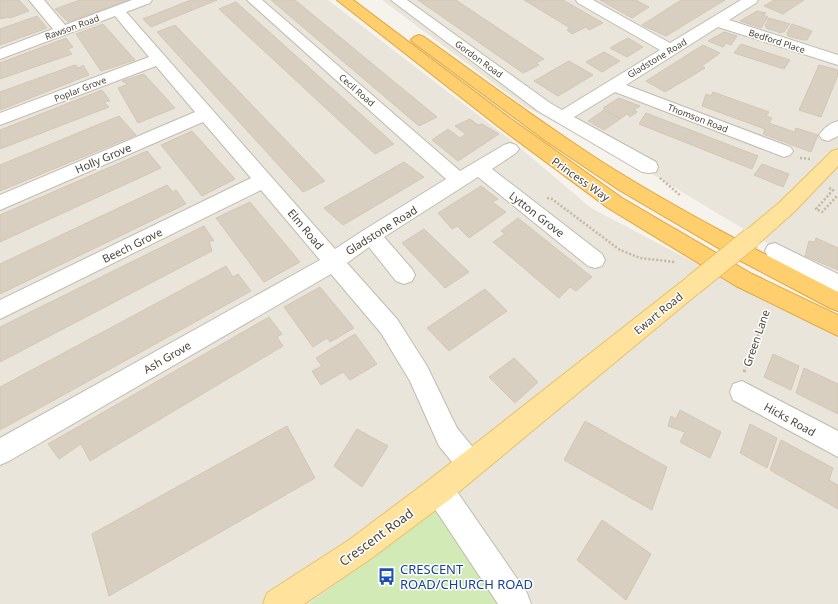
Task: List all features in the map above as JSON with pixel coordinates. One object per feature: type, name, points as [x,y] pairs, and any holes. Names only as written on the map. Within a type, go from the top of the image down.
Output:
[{"type":"highway","name":"Princess Way","points":[[344,0],[523,136],[615,203],[744,280],[838,326]]},
{"type":"highway","name":"Princess Way","points":[[366,0],[596,167],[661,207],[749,256],[838,302]]},
{"type":"main road","name":"Ewart Road","points":[[471,465],[751,238],[787,207],[838,155]]},
{"type":"main road","name":"Crescent Road","points":[[278,604],[359,550],[471,465]]},
{"type":"street","points":[[36,0],[63,31]]},
{"type":"street","name":"Rawson Road","points":[[0,54],[145,0]]},
{"type":"street","name":"Cecil Road","points":[[254,0],[460,181]]},
{"type":"street","name":"Gordon Road","points":[[398,0],[544,107],[649,167]]},
{"type":"street","points":[[583,0],[671,50]]},
{"type":"street","name":"Gladstone Road","points":[[562,116],[751,0]]},
{"type":"street","name":"Elm Road","points":[[117,10],[389,326],[399,340],[428,391],[448,437],[471,465]]},
{"type":"street","name":"Bedford Place","points":[[716,22],[838,60]]},
{"type":"street","name":"Poplar Grove","points":[[0,119],[159,59]]},
{"type":"street","name":"Thomson Road","points":[[612,85],[794,158]]},
{"type":"street","name":"Holly Grove","points":[[0,203],[206,114]]},
{"type":"street","name":"Gladstone Road","points":[[333,260],[510,148]]},
{"type":"street","name":"Lytton Grove","points":[[479,168],[595,260]]},
{"type":"street","name":"Beech Grove","points":[[0,310],[264,180]]},
{"type":"street","points":[[371,235],[404,275]]},
{"type":"street","points":[[787,251],[838,284]]},
{"type":"street","name":"Ash Grove","points":[[0,452],[325,267],[333,260]]},
{"type":"street","name":"Hicks Road","points":[[742,392],[838,445]]},
{"type":"street","points":[[439,490],[516,604]]},
{"type":"path","points":[[830,189],[833,190],[816,208],[822,212],[838,195]]},
{"type":"path","points":[[517,198],[525,193],[552,199],[620,250],[640,258],[677,262]]},
{"type":"path","name":"Green Lane","points":[[742,392],[744,373],[769,306]]},
{"type":"shaded area","points":[[0,0],[328,0],[512,141],[591,208],[838,338],[838,604],[0,604]]},
{"type":"shaded area","points":[[382,0],[838,0],[838,282],[817,273],[652,174],[524,106]]},
{"type":"green space","points":[[442,506],[499,604],[309,604]]},
{"type":"building","points":[[0,0],[19,0],[29,11],[10,18],[0,19]]},
{"type":"building","points":[[80,0],[129,0],[68,22],[55,9]]},
{"type":"building","points":[[191,0],[217,0],[151,27],[143,19]]},
{"type":"building","points":[[271,0],[295,0],[437,117],[419,126]]},
{"type":"building","points":[[418,0],[456,0],[544,59],[536,63],[539,65],[523,73]]},
{"type":"building","points":[[524,0],[563,0],[603,23],[589,30],[586,27],[572,34],[567,30],[570,28]]},
{"type":"building","points":[[600,0],[636,0],[649,7],[632,18]]},
{"type":"building","points":[[681,0],[725,0],[666,36],[642,25]]},
{"type":"building","points":[[774,0],[804,0],[783,14],[764,6]]},
{"type":"building","points":[[236,2],[394,144],[375,154],[219,9]]},
{"type":"building","points":[[757,11],[766,13],[763,15],[768,17],[761,28],[740,21]]},
{"type":"building","points":[[37,16],[47,28],[0,45],[0,29]]},
{"type":"building","points":[[769,18],[790,24],[784,32],[781,33],[766,28],[767,27],[765,26]]},
{"type":"building","points":[[103,24],[135,60],[101,71],[76,34]]},
{"type":"building","points":[[792,24],[812,31],[807,40],[788,36],[787,33]]},
{"type":"building","points":[[175,25],[325,181],[303,192],[157,32]]},
{"type":"building","points":[[724,32],[737,36],[731,45],[726,43],[723,47],[708,41]]},
{"type":"building","points":[[66,38],[73,47],[68,49],[72,54],[0,79],[0,63]]},
{"type":"building","points":[[628,38],[643,47],[627,57],[610,48]]},
{"type":"building","points":[[741,44],[790,60],[784,69],[734,53]]},
{"type":"building","points":[[703,45],[720,53],[702,66],[705,68],[665,92],[646,81]]},
{"type":"building","points":[[604,52],[620,61],[602,72],[586,62]]},
{"type":"building","points":[[569,61],[593,75],[558,96],[534,81]]},
{"type":"building","points":[[75,65],[79,68],[83,65],[89,75],[0,110],[0,92]]},
{"type":"building","points":[[819,65],[838,70],[838,75],[821,117],[799,110]]},
{"type":"building","points":[[144,74],[175,108],[138,123],[118,88],[128,84],[122,81]]},
{"type":"building","points":[[102,90],[110,101],[104,102],[109,107],[0,149],[0,130]]},
{"type":"building","points":[[713,92],[769,112],[766,116],[772,118],[769,123],[794,132],[796,128],[818,135],[811,152],[763,134],[765,129],[702,106],[706,94],[711,96]]},
{"type":"building","points":[[619,98],[640,106],[634,110],[637,112],[630,117],[627,114],[620,119],[603,108]]},
{"type":"building","points":[[604,110],[620,119],[604,130],[588,121]]},
{"type":"building","points":[[646,113],[758,156],[752,169],[639,124]]},
{"type":"building","points":[[119,116],[136,135],[0,191],[0,165]]},
{"type":"building","points":[[470,119],[478,125],[482,124],[499,134],[458,161],[432,140],[448,129],[460,138],[466,134],[455,126]]},
{"type":"building","points":[[192,131],[235,179],[202,196],[161,145]]},
{"type":"building","points":[[147,151],[161,168],[0,242],[0,215]]},
{"type":"building","points":[[404,162],[424,177],[343,225],[324,208]]},
{"type":"building","points":[[762,164],[789,174],[783,187],[754,175]]},
{"type":"building","points":[[167,185],[173,192],[176,190],[186,204],[0,294],[0,264]]},
{"type":"building","points":[[481,186],[498,199],[492,202],[506,212],[469,238],[457,226],[452,229],[438,213]]},
{"type":"building","points":[[250,202],[300,262],[264,282],[216,218]]},
{"type":"building","points":[[518,218],[592,277],[576,291],[570,287],[559,298],[493,242],[505,234],[501,231]]},
{"type":"building","points":[[204,226],[214,241],[209,241],[212,251],[0,362],[0,327]]},
{"type":"building","points":[[424,229],[469,272],[445,288],[402,243]]},
{"type":"building","points":[[816,238],[838,248],[838,270],[805,256],[809,241],[815,242]]},
{"type":"building","points":[[226,266],[233,277],[238,274],[251,291],[0,430],[0,387]]},
{"type":"building","points":[[320,287],[354,328],[330,342],[327,338],[313,347],[284,307]]},
{"type":"building","points":[[485,289],[507,311],[449,351],[427,328]]},
{"type":"building","points":[[269,317],[282,334],[277,337],[283,346],[90,461],[81,444],[59,459],[48,444]]},
{"type":"building","points":[[355,334],[377,364],[350,380],[343,372],[321,385],[312,371],[322,366],[316,358]]},
{"type":"building","points":[[773,354],[799,366],[791,390],[764,377]]},
{"type":"building","points":[[514,358],[538,382],[515,403],[489,377]]},
{"type":"building","points":[[804,368],[838,384],[838,414],[796,393]]},
{"type":"building","points":[[680,410],[721,432],[710,458],[680,442],[685,432],[668,426],[671,416],[676,419]]},
{"type":"building","points":[[585,421],[667,467],[652,510],[564,460]]},
{"type":"building","points":[[750,424],[777,438],[767,468],[740,453]]},
{"type":"building","points":[[287,426],[315,478],[109,596],[92,534]]},
{"type":"building","points":[[357,429],[388,446],[362,487],[334,466]]},
{"type":"building","points":[[781,440],[833,468],[829,480],[838,485],[838,509],[770,470]]},
{"type":"building","points":[[602,520],[651,554],[626,600],[577,560]]},
{"type":"place","name":"CRESCENT ROAD/CHURCH ROAD","points":[[387,576]]}]
